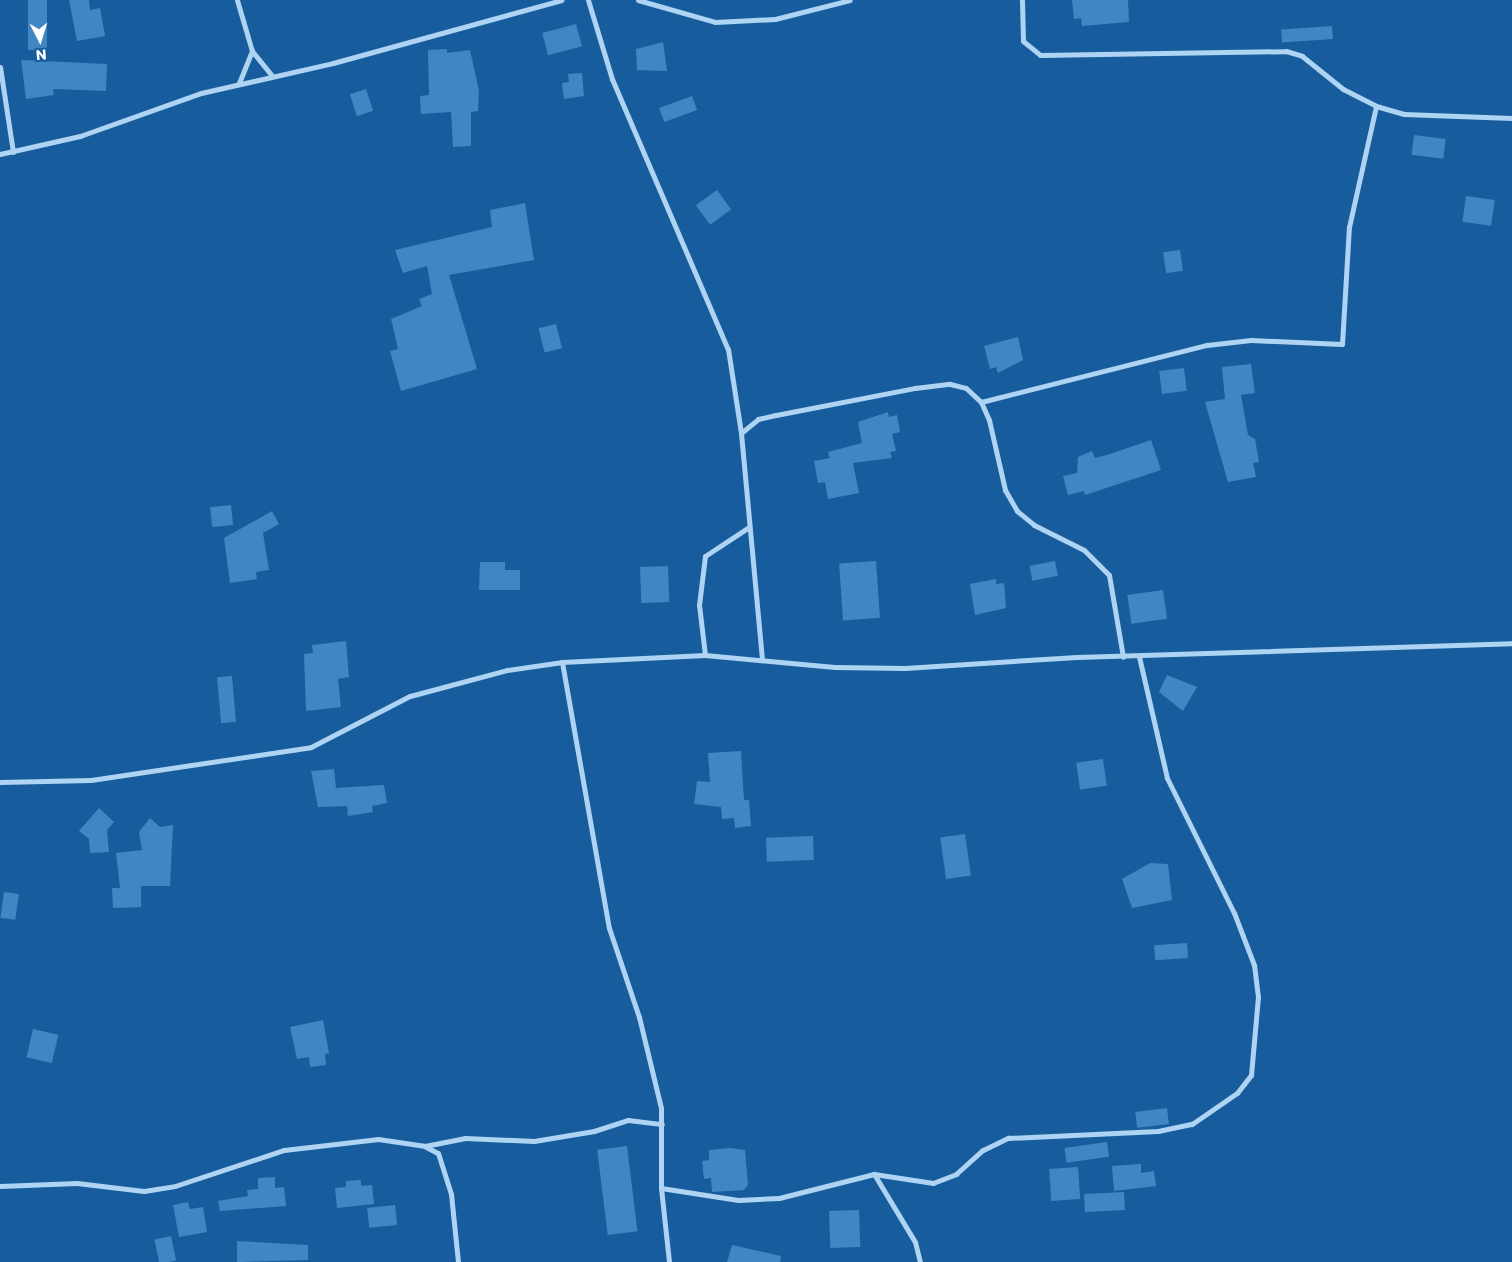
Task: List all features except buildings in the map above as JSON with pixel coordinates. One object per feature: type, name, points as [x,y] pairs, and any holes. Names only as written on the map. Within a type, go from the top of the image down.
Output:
[{"type":"street","points":[[237,0],[252,52],[272,76]]},
{"type":"street","points":[[0,154],[80,136],[239,83],[561,0]]},
{"type":"street","points":[[588,0],[612,79],[728,349],[741,433],[762,659]]},
{"type":"street","points":[[638,0],[716,22],[776,19],[850,0]]},
{"type":"street","points":[[1022,0],[1023,41],[1040,55],[1286,52],[1302,56],[1343,89],[1376,106],[1404,114],[1512,118]]},
{"type":"street","points":[[239,83],[252,52]]},
{"type":"street","points":[[0,67],[13,152]]},
{"type":"street","points":[[981,402],[1208,345],[1251,340],[1342,344],[1346,337],[1344,273],[1349,227],[1376,106]]},
{"type":"street","points":[[741,433],[758,419],[950,384],[966,388],[981,402],[1005,490],[1017,511],[1034,525],[1084,550],[1109,575],[1123,657]]},
{"type":"street","points":[[705,655],[699,605],[705,556],[750,527]]},
{"type":"street","points":[[0,782],[91,780],[280,754],[335,737],[410,696],[507,670],[562,662],[705,655],[905,668],[1123,657],[1512,643]]},
{"type":"street","points":[[660,1188],[738,1200],[779,1198],[874,1174],[933,1183],[956,1174],[983,1150],[1008,1138],[1158,1131],[1192,1124],[1219,1110],[1250,1075],[1258,997],[1249,944],[1167,778],[1139,657]]},
{"type":"street","points":[[562,662],[609,928],[646,1042],[662,1124],[660,1188],[668,1262]]},
{"type":"street","points":[[0,1186],[76,1183],[144,1191],[175,1186],[284,1150],[378,1140],[425,1146],[443,1146],[465,1138],[534,1141],[594,1131],[628,1120],[662,1124]]},
{"type":"street","points":[[425,1146],[438,1154],[444,1171],[458,1262]]},
{"type":"street","points":[[874,1174],[915,1242],[920,1262]]}]
